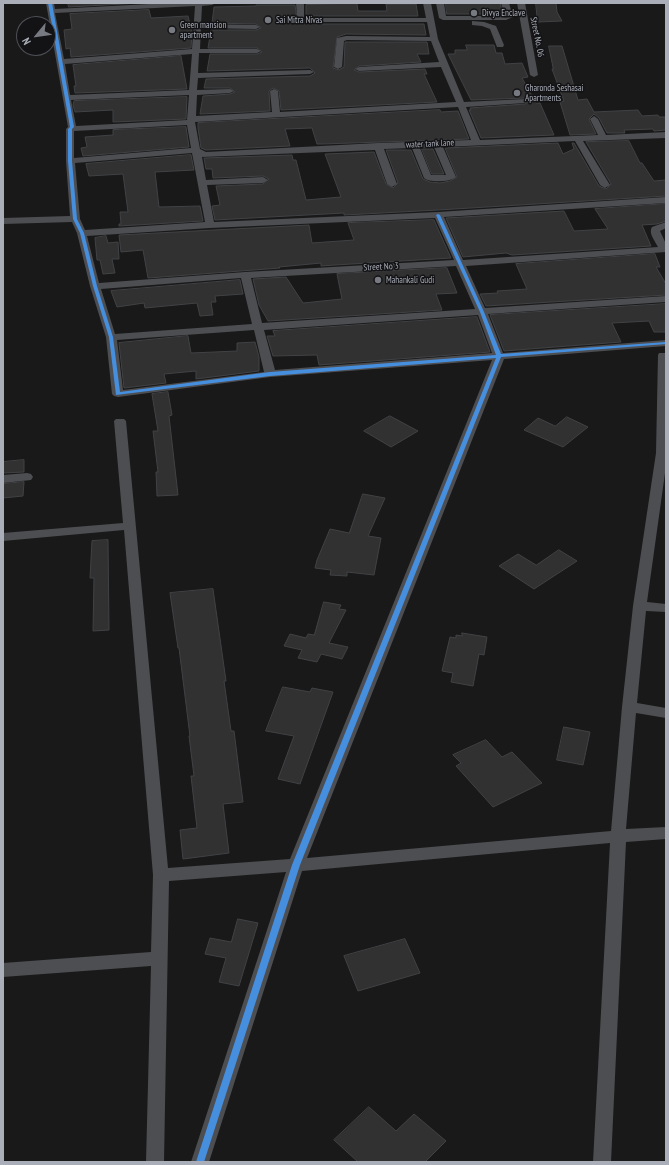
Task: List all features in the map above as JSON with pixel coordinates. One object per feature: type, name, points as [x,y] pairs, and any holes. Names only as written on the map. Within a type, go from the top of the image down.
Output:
[{"type":"street","points":[[199,3],[191,121],[210,224]]},
{"type":"street","points":[[212,3],[51,7],[72,127],[70,129],[70,161],[75,218],[82,233],[95,286],[111,337],[118,394],[270,374],[500,358],[664,349],[664,453],[640,606],[629,707],[618,836],[602,1162]]},
{"type":"street","points":[[300,3],[301,16]]},
{"type":"street","points":[[427,3],[434,39],[476,142]]},
{"type":"street","points":[[440,3],[443,18],[506,18],[509,17],[505,3]]},
{"type":"street","name":"Street No. 06","points":[[521,3],[534,75]]},
{"type":"street","points":[[312,20],[484,24],[493,28],[500,45]]},
{"type":"street","points":[[198,26],[256,27]]},
{"type":"street","points":[[338,67],[340,40],[346,38],[434,39]]},
{"type":"street","points":[[61,62],[195,51],[257,51]]},
{"type":"street","points":[[359,69],[444,64]]},
{"type":"street","points":[[193,76],[310,72]]},
{"type":"street","points":[[274,91],[276,115]]},
{"type":"street","points":[[66,98],[230,92]]},
{"type":"street","points":[[70,129],[525,100]]},
{"type":"street","points":[[594,119],[603,137]]},
{"type":"street","name":"water tank lane","points":[[70,161],[196,150],[204,155],[395,148],[415,145],[476,142],[666,135]]},
{"type":"street","points":[[577,138],[605,185]]},
{"type":"street","points":[[415,145],[428,178],[452,177],[440,144]]},
{"type":"street","points":[[440,144],[460,180]]},
{"type":"street","points":[[382,148],[392,184]]},
{"type":"street","points":[[202,183],[263,180]]},
{"type":"street","points":[[82,233],[210,224],[438,215],[666,200]]},
{"type":"street","points":[[200,1162],[296,865],[500,358],[482,312],[438,215]]},
{"type":"street","points":[[3,221],[75,218]]},
{"type":"street","points":[[665,249],[655,232],[656,228],[666,225]]},
{"type":"street","name":"Street No 3","points":[[95,286],[245,275],[460,263],[665,249]]},
{"type":"street","points":[[245,275],[270,374]]},
{"type":"street","points":[[111,337],[666,300]]},
{"type":"street","points":[[120,421],[128,526],[161,875],[156,1162]]},
{"type":"street","points":[[3,479],[27,477]]},
{"type":"street","points":[[3,537],[128,526]]},
{"type":"street","points":[[640,606],[666,608]]},
{"type":"street","points":[[629,707],[666,713]]},
{"type":"street","points":[[161,875],[296,865],[666,833]]},
{"type":"street","points":[[3,970],[159,958]]},
{"type":"building","points":[[68,3],[140,3],[69,7]]},
{"type":"building","name":"Divya Enclave","points":[[446,3],[500,3],[503,14],[447,14]]},
{"type":"building","points":[[536,3],[556,3],[557,12],[562,21],[538,22]]},
{"type":"building","points":[[357,4],[358,11],[387,11],[386,4],[416,4],[418,16],[312,16],[307,21],[312,24],[424,24],[426,35],[346,34],[337,37],[333,68],[339,70],[344,67],[345,42],[427,42],[429,54],[417,54],[421,62],[359,66],[354,70],[359,72],[425,69],[427,74],[424,74],[437,102],[281,110],[279,91],[273,88],[269,91],[270,111],[200,114],[203,96],[230,94],[235,92],[230,88],[204,88],[206,79],[310,76],[315,73],[310,68],[207,71],[210,54],[257,54],[262,52],[257,48],[208,48],[211,30],[256,30],[261,28],[256,24],[212,23],[214,7],[295,5],[297,19],[304,20],[306,18],[306,5]]},
{"type":"building","points":[[149,10],[151,18],[188,16],[192,32],[191,48],[71,57],[70,48],[66,49],[64,30],[72,29],[70,14]]},
{"type":"building","points":[[466,45],[494,45],[496,53],[502,53],[505,64],[522,63],[528,77],[522,78],[536,103],[540,103],[554,135],[481,138],[469,110],[471,110],[470,108],[525,104],[530,100],[525,98],[471,100],[448,54],[455,54],[455,50],[467,50]]},
{"type":"building","points":[[549,46],[562,46],[578,100],[587,99],[594,112],[638,110],[642,116],[658,115],[659,117],[666,117],[666,130],[624,130],[625,133],[607,133],[599,118],[594,114],[589,119],[596,134],[570,135],[560,102],[564,101],[552,69]]},
{"type":"building","points":[[181,56],[187,89],[75,93],[74,86],[76,86],[73,65]]},
{"type":"building","points":[[187,97],[186,119],[113,122],[113,110],[75,112],[73,105],[74,101]]},
{"type":"building","points":[[440,110],[441,112],[458,111],[469,139],[317,144],[312,128],[285,129],[290,146],[206,150],[201,148],[198,128],[198,123]]},
{"type":"building","points":[[186,127],[189,147],[83,156],[81,148],[87,147],[85,137],[113,135],[113,130]]},
{"type":"building","points":[[629,141],[640,163],[642,163],[654,181],[666,180],[666,196],[438,210],[344,215],[344,213],[215,220],[212,206],[220,205],[216,186],[263,184],[269,179],[263,176],[213,178],[212,169],[206,169],[204,158],[292,155],[293,160],[296,160],[306,200],[341,197],[325,154],[374,152],[386,184],[393,188],[398,183],[386,150],[411,150],[423,179],[430,182],[440,183],[450,181],[457,177],[445,148],[558,143],[563,154],[574,149],[572,143],[574,143],[599,186],[606,189],[611,184],[586,142]]},
{"type":"building","points":[[422,149],[433,149],[444,174],[432,174]]},
{"type":"building","points":[[191,155],[194,170],[155,172],[159,207],[200,206],[203,221],[119,226],[119,224],[121,224],[120,212],[128,212],[123,174],[89,176],[86,164]]},
{"type":"building","points":[[666,204],[666,221],[657,224],[642,225],[651,246],[512,255],[506,253],[463,257],[446,218],[564,211],[574,231],[608,229],[595,209]]},
{"type":"building","points":[[434,220],[451,258],[321,266],[321,263],[279,267],[280,268],[148,278],[143,250],[121,252],[119,235],[309,225],[312,243],[354,240],[348,223]]},
{"type":"building","points":[[106,236],[108,243],[118,242],[119,259],[112,259],[115,273],[103,274],[100,260],[97,260],[95,238]]},
{"type":"building","points":[[655,254],[660,267],[656,267],[666,284],[666,295],[486,306],[480,294],[527,289],[516,264]]},
{"type":"building","points":[[447,268],[457,293],[436,294],[442,310],[268,321],[259,305],[253,279],[286,277],[303,303],[342,299],[337,274]]},
{"type":"building","points":[[240,280],[243,294],[215,296],[216,302],[211,302],[213,315],[200,316],[197,303],[145,308],[144,303],[117,307],[111,291]]},
{"type":"building","points":[[666,304],[666,332],[654,332],[649,321],[612,323],[621,342],[504,351],[490,315]]},
{"type":"building","points":[[477,317],[490,352],[319,365],[317,355],[273,356],[267,336],[275,336],[273,331]]},
{"type":"building","points":[[188,336],[191,353],[237,351],[237,343],[255,342],[259,357],[259,371],[196,379],[196,371],[164,374],[166,383],[124,388],[119,343]]},
{"type":"building","points":[[168,392],[172,415],[169,416],[178,495],[157,496],[156,472],[158,472],[153,431],[158,431],[152,394]]},
{"type":"building","points":[[390,416],[418,431],[391,447],[364,431]]},
{"type":"building","points":[[567,417],[588,427],[563,447],[524,430],[538,418],[555,426]]},
{"type":"building","points":[[24,460],[24,472],[3,473],[3,462]]},
{"type":"building","points":[[24,482],[23,496],[3,498],[3,484]]},
{"type":"building","points":[[363,494],[385,498],[368,536],[381,538],[374,575],[347,572],[347,576],[330,575],[331,570],[315,568],[330,529],[349,533]]},
{"type":"building","points":[[108,540],[109,630],[93,631],[94,578],[90,578],[92,541]]},
{"type":"building","points":[[559,550],[577,561],[534,589],[499,566],[518,554],[536,565]]},
{"type":"building","points":[[213,589],[226,681],[224,681],[231,731],[234,731],[243,802],[223,804],[229,853],[183,859],[180,830],[197,828],[191,776],[194,776],[190,736],[179,648],[170,593]]},
{"type":"building","points":[[324,602],[341,605],[339,609],[346,610],[329,643],[348,647],[342,659],[321,654],[317,662],[298,658],[302,650],[284,646],[290,634],[306,638],[308,634],[314,635]]},
{"type":"building","points":[[462,633],[487,637],[484,655],[479,654],[473,686],[451,682],[453,673],[442,671],[450,637],[456,638],[456,635],[462,636]]},
{"type":"building","points":[[283,687],[310,692],[312,688],[333,692],[300,784],[278,779],[294,736],[266,731]]},
{"type":"building","points":[[564,727],[590,732],[583,765],[557,760]]},
{"type":"building","points":[[486,740],[502,757],[512,752],[542,783],[493,807],[456,766],[461,763],[453,755]]},
{"type":"building","points":[[238,919],[258,923],[239,986],[219,982],[226,958],[205,954],[210,938],[231,942]]},
{"type":"building","points":[[405,939],[420,973],[358,991],[344,956]]},
{"type":"building","points":[[369,1107],[396,1131],[414,1114],[446,1141],[425,1162],[358,1162],[334,1140]]},
{"type":"cycle path","points":[[50,3],[72,127],[70,129],[70,161],[75,219],[82,233],[95,286],[111,337],[118,394],[270,374],[666,343]]},
{"type":"cycle path","points":[[200,1162],[296,865],[499,357],[482,312],[438,215]]},
{"type":"place","name":"Divya Enclave","points":[[474,13]]},
{"type":"place","name":"Sai Mitra Nivas","points":[[268,20]]},
{"type":"place","name":"Green mansion apartment","points":[[172,30]]},
{"type":"place","name":"Gharonda Seshasai Apartments","points":[[517,93]]},
{"type":"place","name":"Mahankali Gudi","points":[[378,280]]}]
